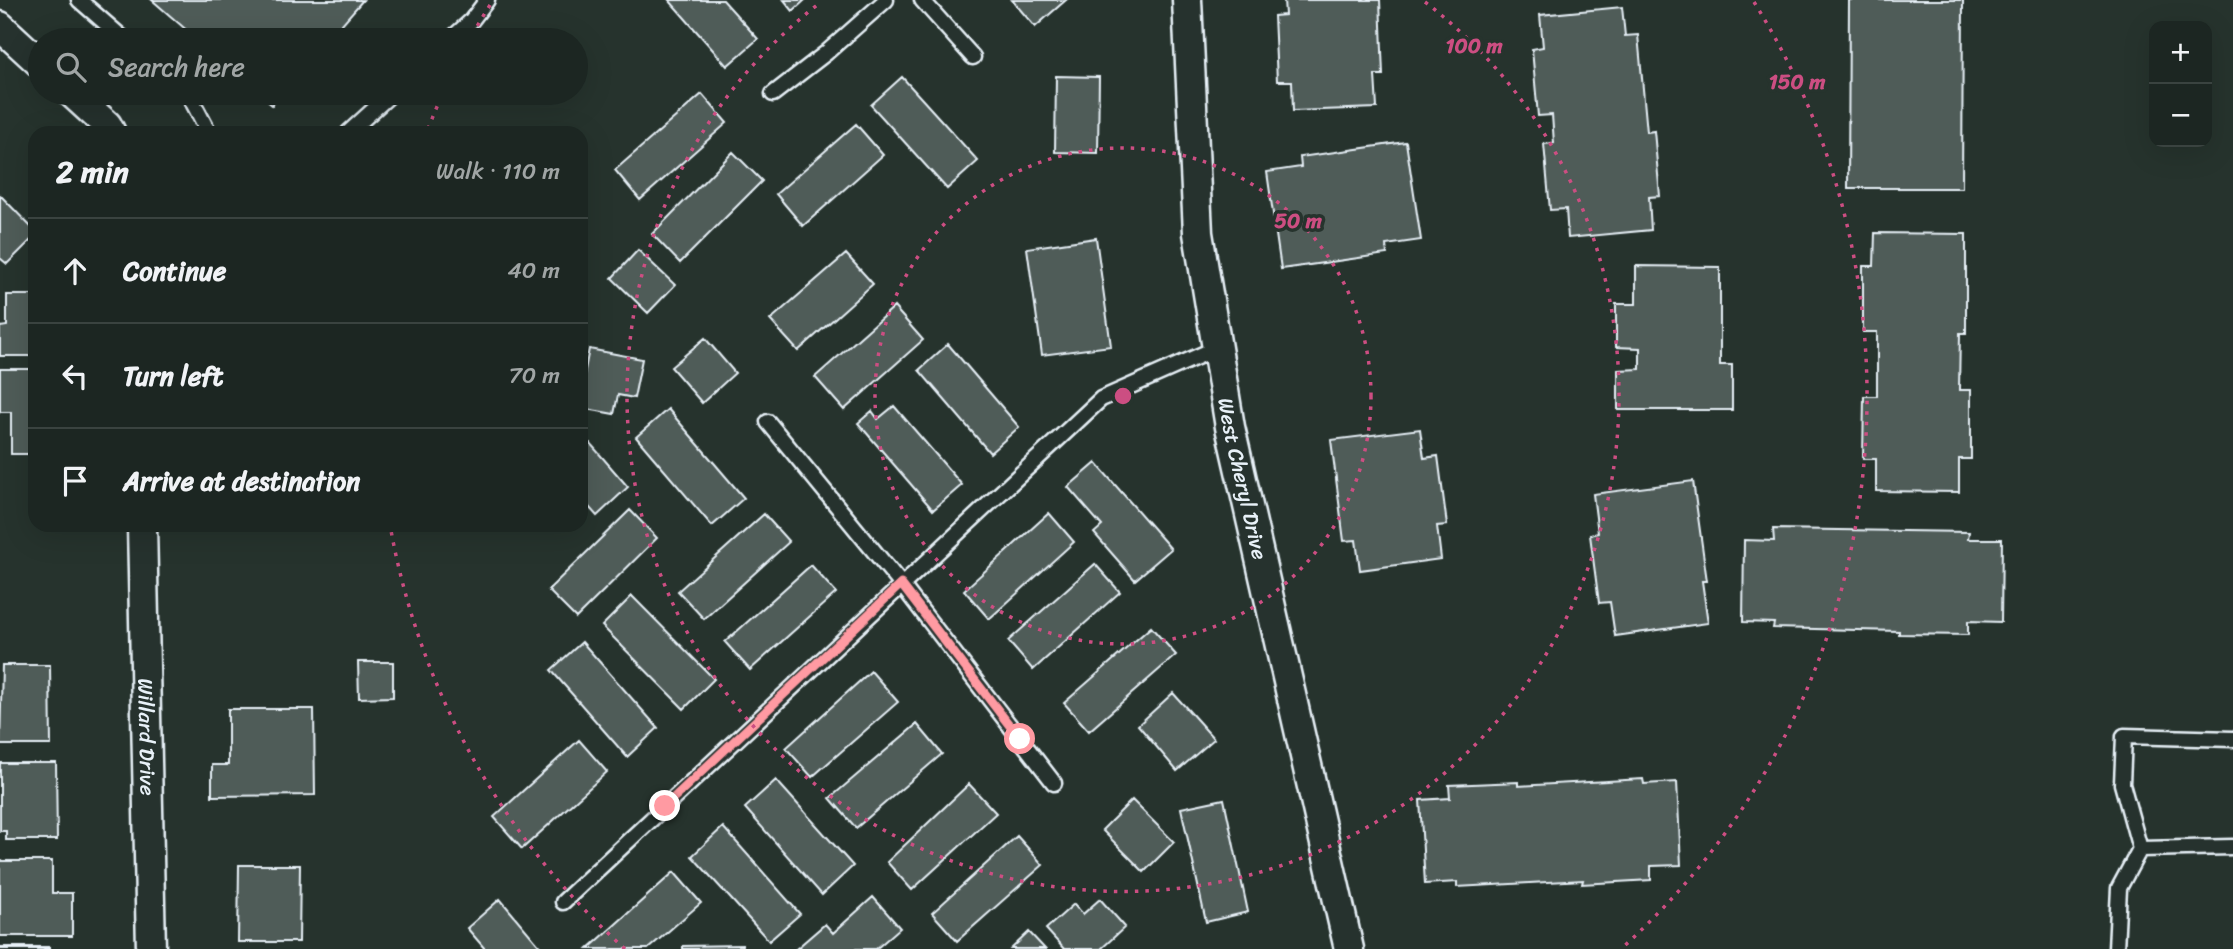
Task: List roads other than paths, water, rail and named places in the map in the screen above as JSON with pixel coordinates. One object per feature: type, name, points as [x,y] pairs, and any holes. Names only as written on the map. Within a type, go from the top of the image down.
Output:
[{"type":"street","name":"West Cheryl Drive","points":[[1187,0],[1198,233],[1230,427],[1349,949]]},
{"type":"street","points":[[0,26],[28,52]]},
{"type":"street","points":[[85,105],[108,126]]},
{"type":"street","name":"Willard Drive","points":[[142,532],[151,949]]},
{"type":"lane","points":[[79,0],[111,28]]},
{"type":"lane","points":[[463,28],[487,0]]},
{"type":"lane","points":[[773,94],[826,53],[886,0]]},
{"type":"lane","points":[[922,0],[973,57]]},
{"type":"lane","points":[[194,105],[205,126]]},
{"type":"lane","points":[[356,126],[379,105]]},
{"type":"lane","points":[[563,902],[1101,399],[1217,348]]},
{"type":"lane","points":[[768,422],[901,584],[1054,783]]},
{"type":"lane","points":[[2116,949],[2119,888],[2140,849],[2122,784],[2124,736],[2233,740]]},
{"type":"lane","points":[[2140,849],[2233,847]]}]
